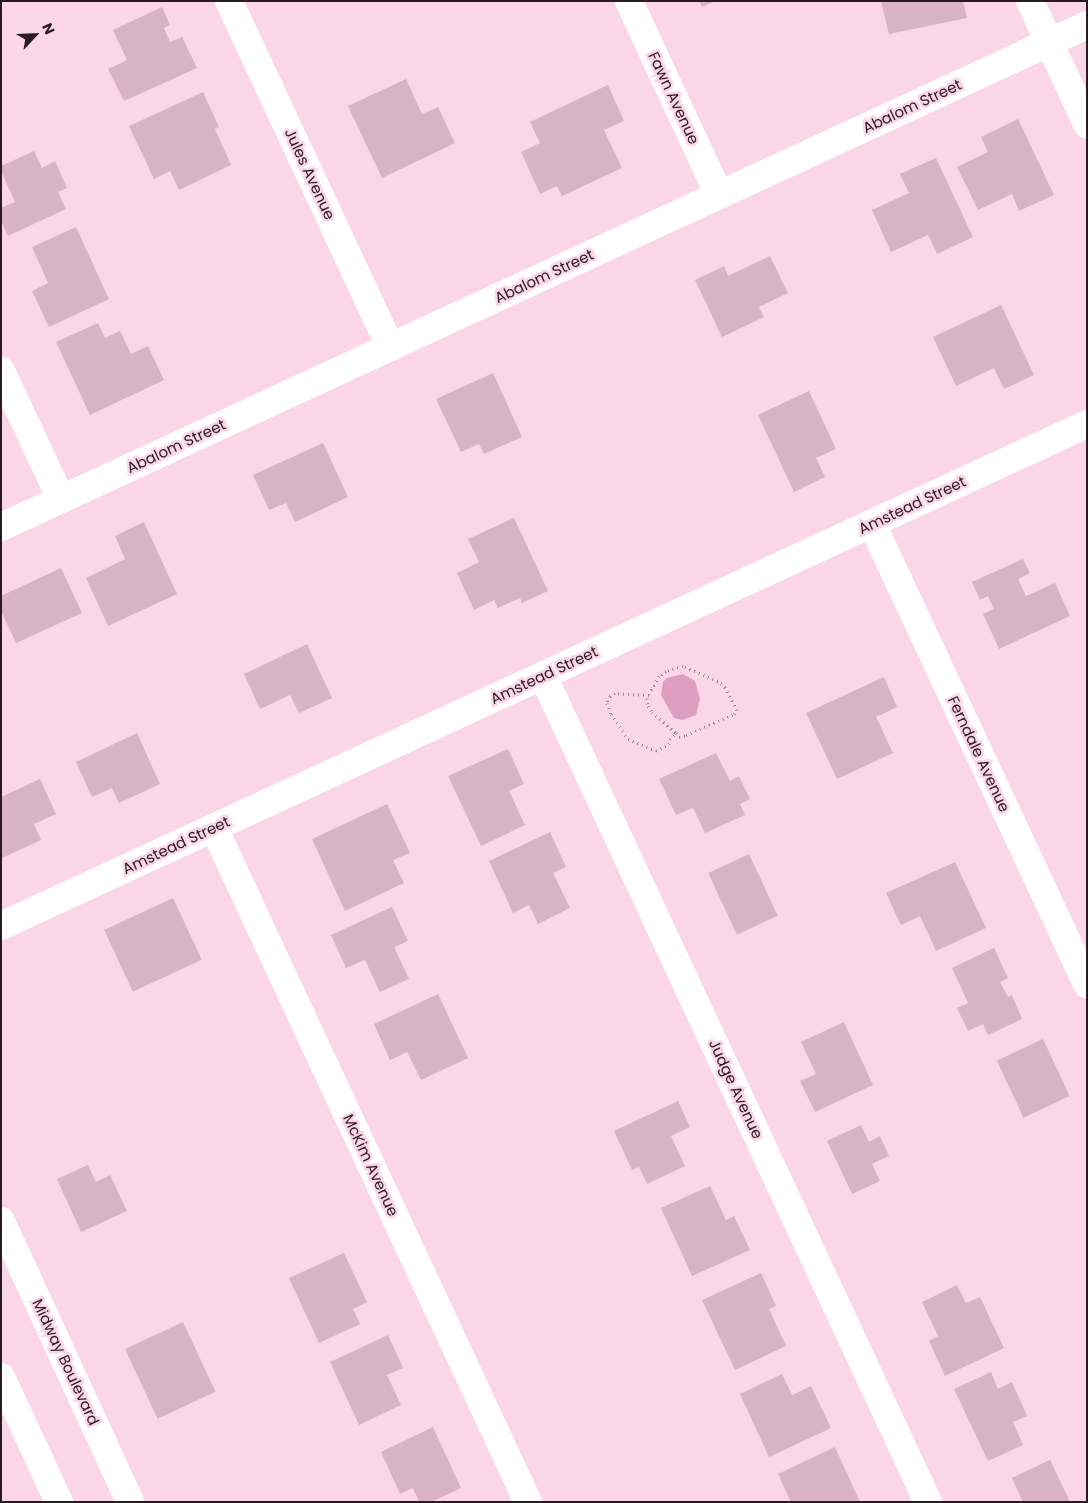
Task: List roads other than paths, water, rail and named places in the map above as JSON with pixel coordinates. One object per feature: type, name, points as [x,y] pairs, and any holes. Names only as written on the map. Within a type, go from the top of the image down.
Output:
[{"type":"street","name":"Jules Avenue","points":[[229,1],[390,347]]},
{"type":"street","name":"Fawn Avenue","points":[[629,1],[719,195]]},
{"type":"street","points":[[1030,1],[1087,124]]},
{"type":"street","name":"Abalom Street","points":[[1,527],[1087,25]]},
{"type":"street","points":[[1,371],[61,499]]},
{"type":"street","name":"Amstead Street","points":[[1,926],[1087,424]]},
{"type":"street","name":"Ferndale Avenue","points":[[872,524],[1087,984]]},
{"type":"street","name":"Judge Avenue","points":[[543,676],[928,1502]]},
{"type":"street","name":"McKim Avenue","points":[[214,828],[528,1502]]},
{"type":"street","name":"Midway Boulevard","points":[[1,1221],[130,1502]]},
{"type":"street","points":[[1,1377],[59,1502]]}]
